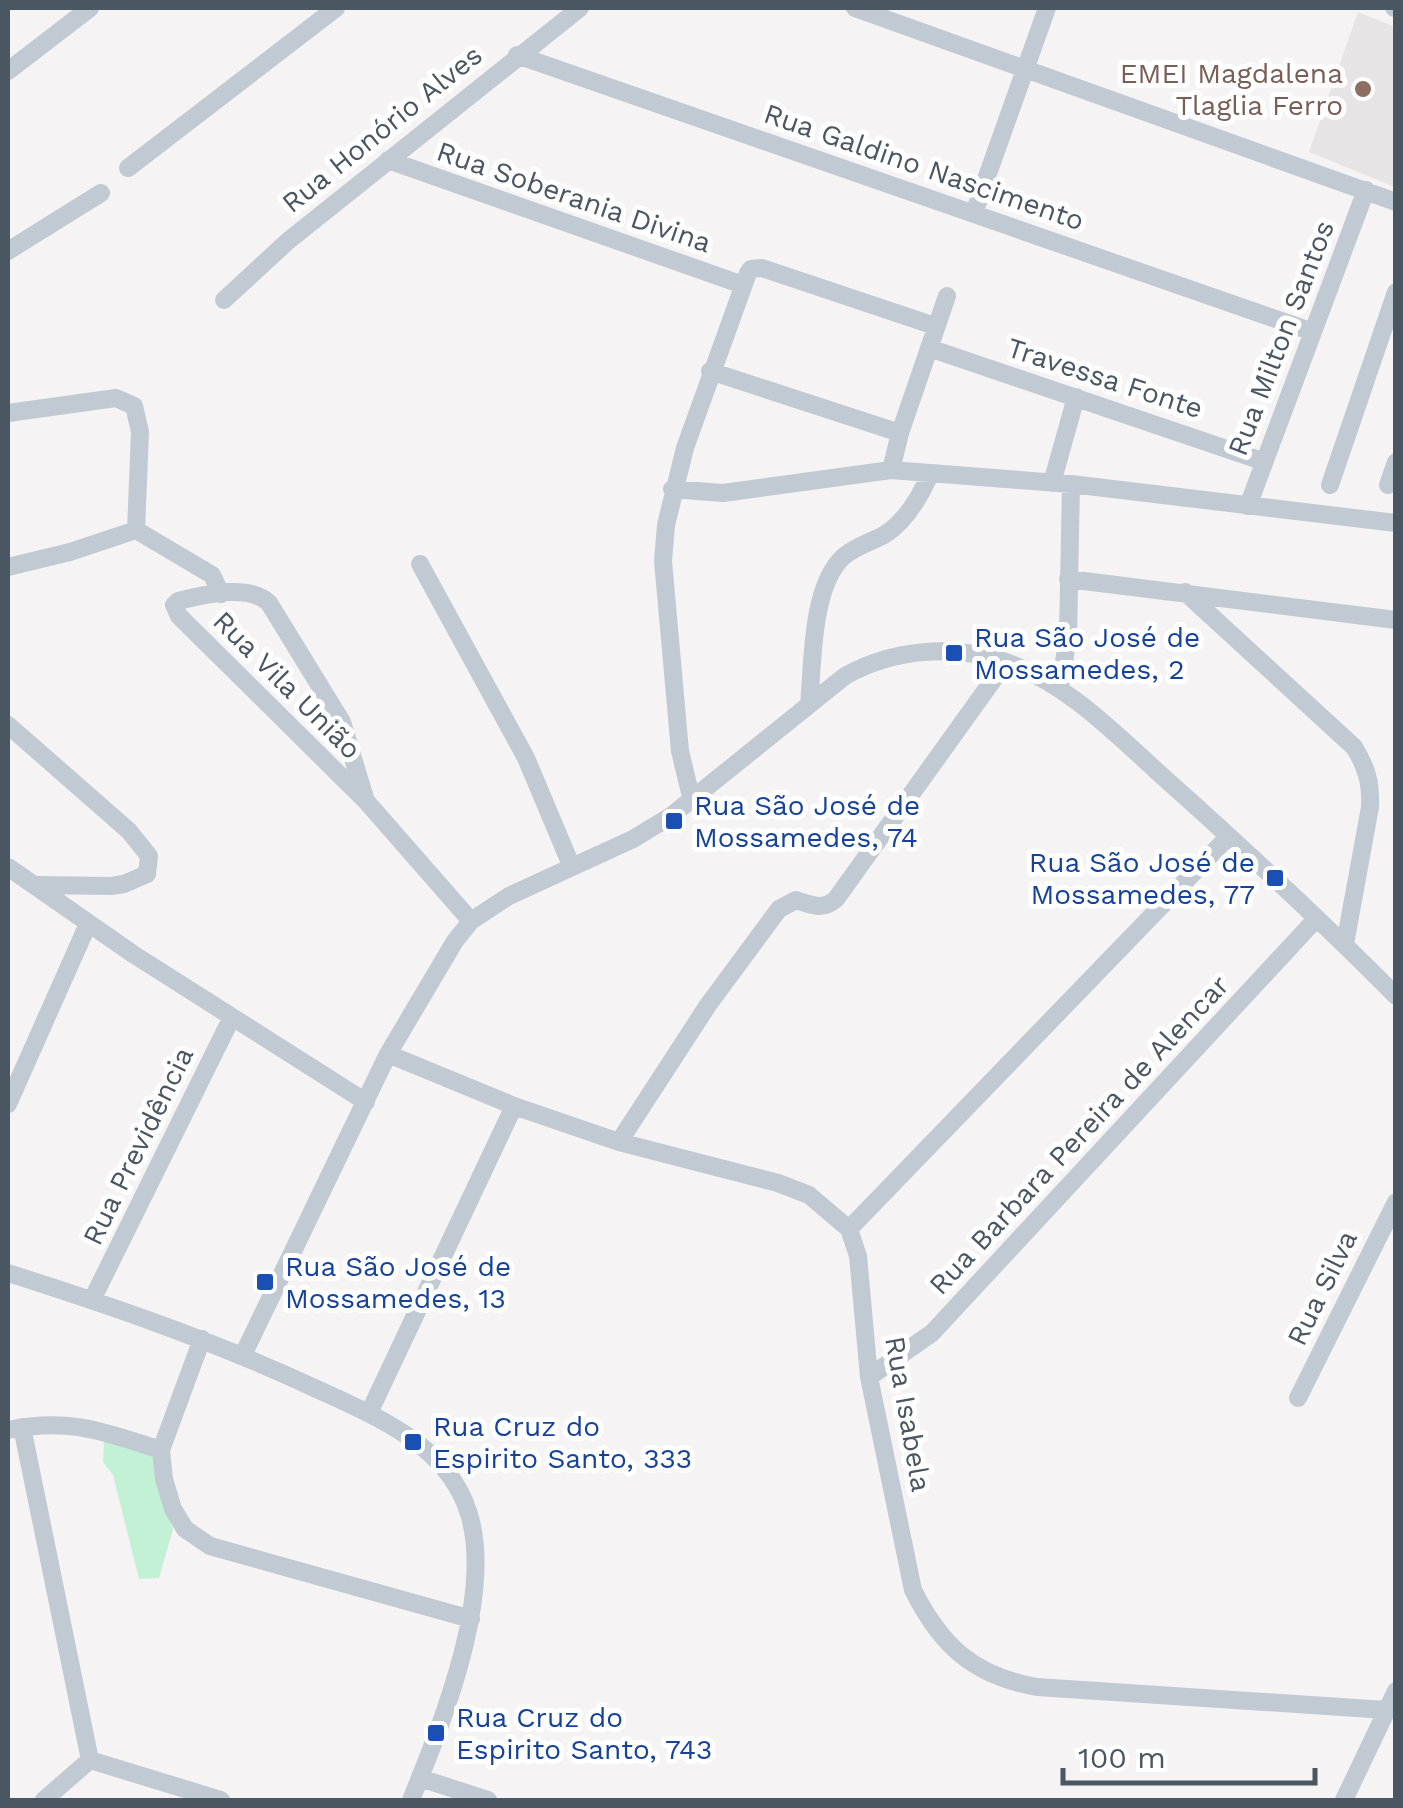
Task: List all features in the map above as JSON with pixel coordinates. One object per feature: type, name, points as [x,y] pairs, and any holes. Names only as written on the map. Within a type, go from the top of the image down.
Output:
[{"type":"street","points":[[8,72],[90,8]]},
{"type":"street","points":[[128,168],[336,8]]},
{"type":"street","name":"Rua Honório Alves","points":[[224,300],[288,241],[580,8]]},
{"type":"street","points":[[855,8],[1026,66],[1396,202]]},
{"type":"street","points":[[974,213],[1047,8]]},
{"type":"street","name":"Rua Galdino Nascimento","points":[[517,55],[1313,332]]},
{"type":"street","name":"Rua Soberania Divina","points":[[388,160],[743,285]]},
{"type":"street","name":"Rua Milton Santos","points":[[1248,506],[1366,190]]},
{"type":"street","points":[[8,251],[101,193]]},
{"type":"street","points":[[692,801],[680,751],[663,561],[672,489],[743,285],[752,269],[762,268],[935,326]]},
{"type":"street","points":[[1330,485],[1396,292]]},
{"type":"street","points":[[891,470],[947,296]]},
{"type":"street","name":"Travessa Fonte","points":[[929,348],[1262,460]]},
{"type":"street","points":[[710,371],[900,433]]},
{"type":"street","points":[[8,413],[116,398],[134,406],[139,420],[136,530]]},
{"type":"street","points":[[1060,688],[1067,647],[1068,579],[1061,483],[1076,398]]},
{"type":"street","points":[[1388,485],[1396,462]]},
{"type":"street","points":[[672,489],[723,493],[891,470],[1061,483],[1396,523]]},
{"type":"street","points":[[809,705],[820,604],[829,574],[844,556],[888,532],[903,518],[921,495],[930,474]]},
{"type":"street","points":[[8,566],[136,530],[212,575],[221,594]]},
{"type":"street","points":[[420,564],[526,758],[571,865]]},
{"type":"street","points":[[1068,579],[1396,620]]},
{"type":"street","points":[[1185,592],[1354,747],[1366,767],[1371,787],[1370,808],[1344,944]]},
{"type":"street","name":"Rua Vila União","points":[[366,801],[342,722],[270,602],[260,594],[221,594],[183,599],[174,605],[178,616],[366,801],[472,921]]},
{"type":"street","points":[[244,1354],[388,1054],[455,941],[472,921],[509,896],[633,839],[692,801],[845,676],[874,660],[904,653],[982,655],[1060,688],[1229,836],[1396,996]]},
{"type":"street","points":[[619,1142],[708,1005],[778,909],[796,900],[817,907],[828,906],[836,899],[1006,662]]},
{"type":"street","points":[[8,725],[130,830],[149,856],[147,874],[124,884],[36,885]]},
{"type":"street","points":[[388,1054],[514,1106],[619,1142],[778,1182],[809,1196],[849,1229],[1229,836]]},
{"type":"street","points":[[8,867],[88,924],[366,1102]]},
{"type":"street","name":"Rua Barbara Pereira de Alencar","points":[[870,1377],[932,1333],[1318,918]]},
{"type":"street","points":[[8,1104],[88,924]]},
{"type":"street","name":"Rua Previdência","points":[[92,1300],[232,1017]]},
{"type":"street","points":[[368,1413],[514,1106]]},
{"type":"street","name":"Rua Silva","points":[[1298,1398],[1396,1202]]},
{"type":"street","name":"Rua Isabela","points":[[849,1229],[858,1256],[870,1377],[912,1590],[950,1646],[979,1670],[1006,1682],[1036,1687],[1386,1710]]},
{"type":"street","points":[[8,1273],[244,1354],[368,1413],[442,1466],[462,1495],[470,1516],[475,1548],[471,1619],[411,1800]]},
{"type":"street","points":[[202,1339],[162,1450],[172,1508],[185,1529],[210,1546],[471,1619]]},
{"type":"street","points":[[90,1760],[14,1428],[50,1422],[72,1424],[162,1450]]},
{"type":"street","points":[[1344,1800],[1396,1690]]},
{"type":"street","points":[[44,1800],[90,1760]]},
{"type":"street","points":[[90,1760],[221,1800]]},
{"type":"street","points":[[420,1778],[488,1800]]},
{"type":"shaded area","name":"EMEI Magdalena Tlaglia Ferro","points":[[1358,12],[1395,27],[1395,187],[1309,152]]},
{"type":"green space","points":[[104,1441],[153,1454],[160,1496],[173,1529],[159,1578],[139,1579],[113,1475],[103,1462]]},
{"type":"place","name":"EMEI Magdalena Tlaglia Ferro","points":[[1363,89]]},
{"type":"place","name":"Rua São José de Mossamedes, 2","points":[[954,653]]},
{"type":"place","name":"Rua São José de Mossamedes, 74","points":[[674,821]]},
{"type":"place","name":"Rua São José de Mossamedes, 77","points":[[1275,878]]},
{"type":"place","name":"Rua São José de Mossamedes, 13","points":[[265,1282]]},
{"type":"place","name":"Rua Cruz do Espirito Santo, 333","points":[[413,1442]]},
{"type":"place","name":"Rua Cruz do Espirito Santo, 743","points":[[436,1733]]}]
